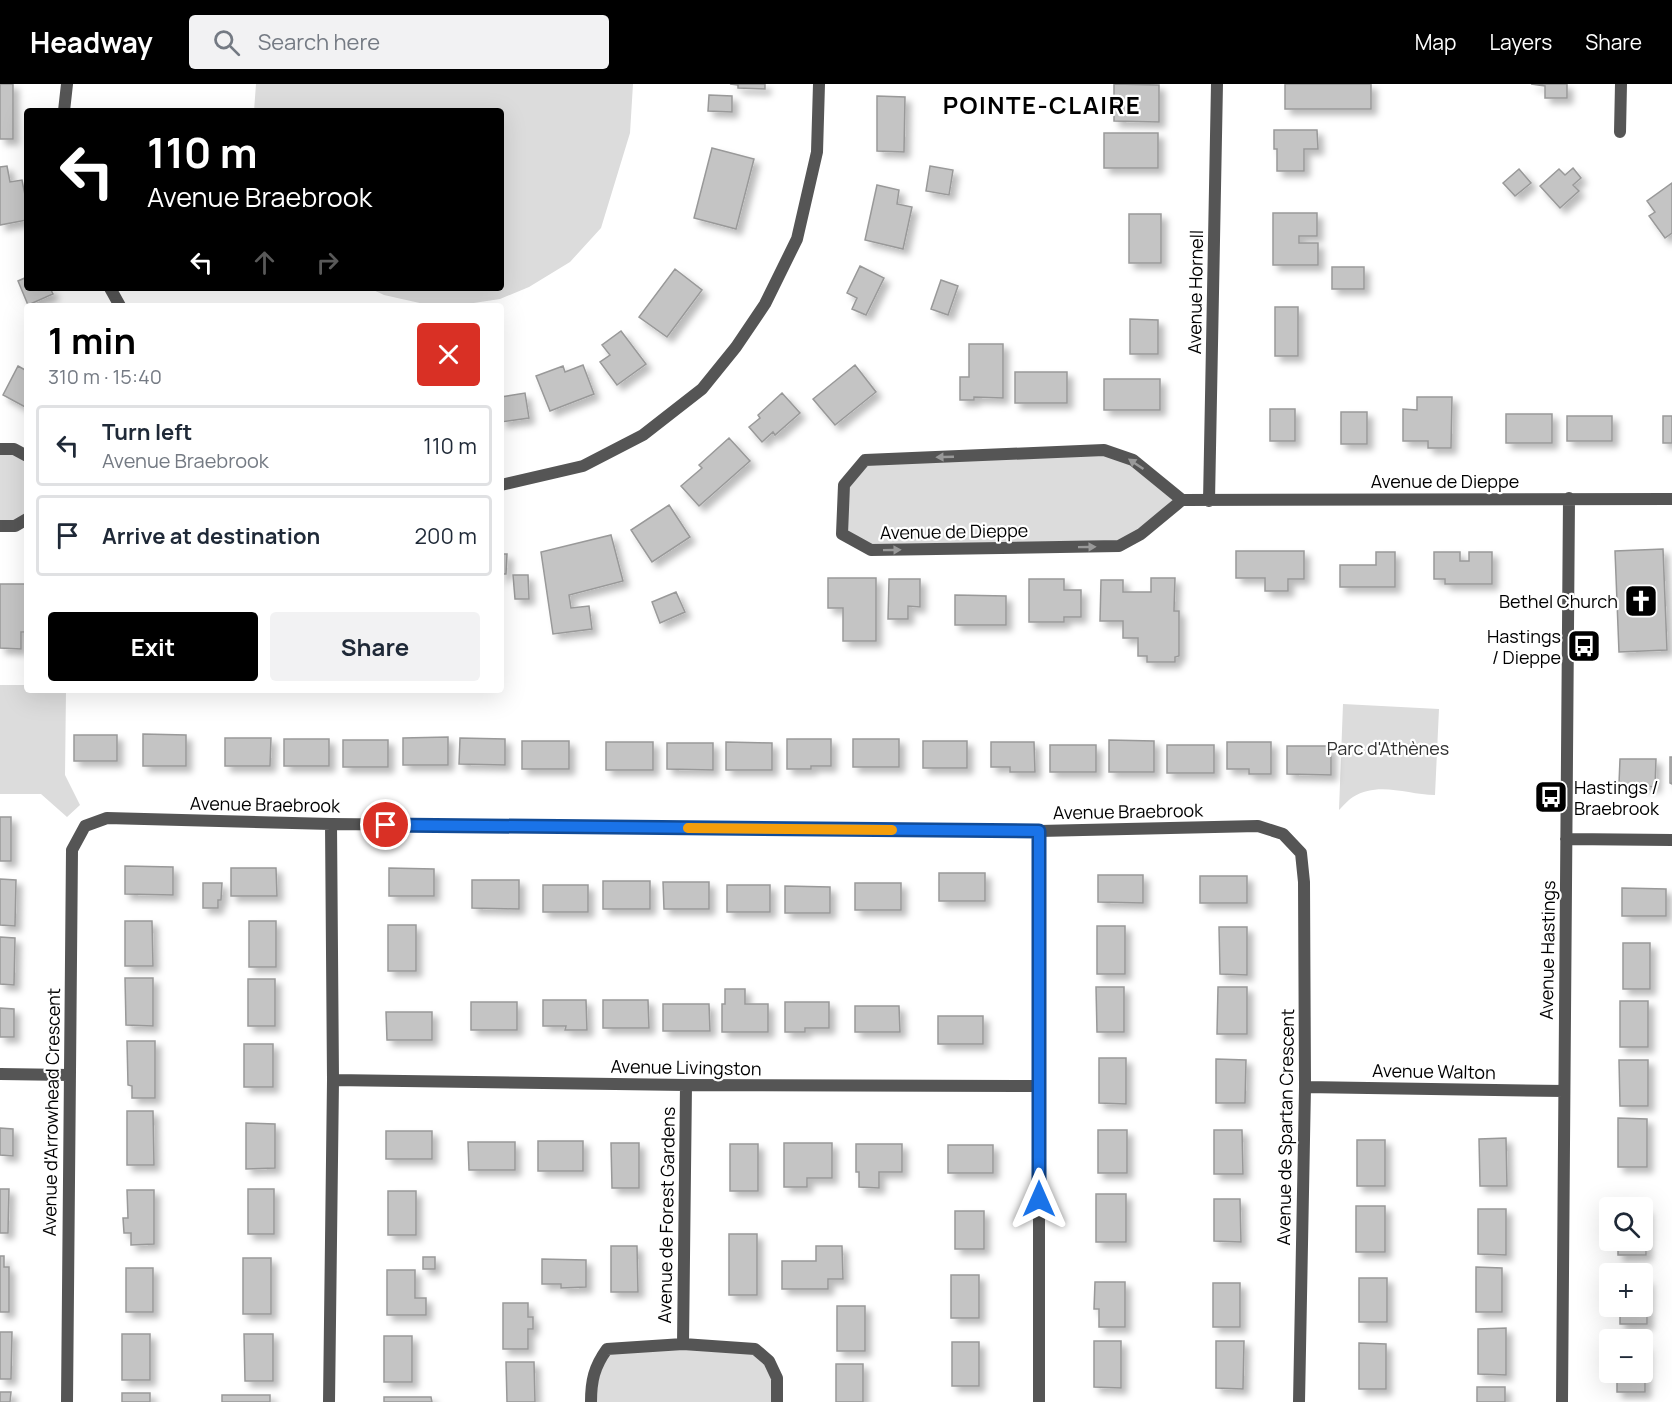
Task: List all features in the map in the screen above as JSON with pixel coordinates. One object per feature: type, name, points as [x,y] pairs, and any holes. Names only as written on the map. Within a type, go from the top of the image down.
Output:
[{"type":"street","points":[[64,108],[67,84]]},
{"type":"street","points":[[504,485],[583,466],[643,435],[702,389],[736,347],[765,304],[797,239],[817,152],[819,84]]},
{"type":"street","name":"Avenue Hornell","points":[[1209,501],[1218,84]]},
{"type":"street","points":[[1620,132],[1621,84]]},
{"type":"street","points":[[0,449],[14,449],[24,454]]},
{"type":"street","name":"Avenue de Dieppe","points":[[1182,500],[1141,534],[1119,546],[871,550],[842,534],[844,485],[865,460],[1104,450],[1133,460],[1182,500],[1672,499]]},
{"type":"street","name":"Avenue Hastings","points":[[1562,1402],[1569,498]]},
{"type":"street","points":[[0,526],[15,526],[24,521]]},
{"type":"street","name":"Avenue Braebrook","points":[[85,826],[107,818],[331,824],[1039,831],[1258,826],[1283,834],[1301,853]]},
{"type":"street","points":[[329,1402],[333,1080],[331,824]]},
{"type":"street","name":"Avenue d'Arrowhead Crescent","points":[[67,1402],[72,850],[85,826]]},
{"type":"street","points":[[1039,831],[1039,1402]]},
{"type":"street","points":[[1566,839],[1672,840]]},
{"type":"street","name":"Avenue de Spartan Crescent","points":[[1299,1402],[1305,1087],[1304,882],[1301,853]]},
{"type":"street","points":[[0,1074],[69,1075]]},
{"type":"street","name":"Avenue Livingston","points":[[333,1080],[686,1085],[1039,1086]]},
{"type":"street","name":"Avenue de Forest Gardens","points":[[683,1344],[686,1085]]},
{"type":"street","name":"Avenue Walton","points":[[1305,1087],[1564,1091]]},
{"type":"street","name":"Avenue de Forest Gardens","points":[[591,1402],[591,1382],[596,1364],[607,1349],[683,1344],[755,1349],[769,1361],[777,1378],[777,1402]]},
{"type":"green space","points":[[256,84],[633,84],[630,133],[601,228],[570,262],[529,287],[500,299],[474,303],[420,303],[375,291],[504,291],[504,108],[254,108]]},
{"type":"green space","points":[[0,449],[24,455],[24,520],[0,526]]},
{"type":"green space","points":[[1104,450],[1133,460],[1182,500],[1119,546],[871,550],[842,534],[844,485],[865,460]]},
{"type":"green space","points":[[0,685],[24,685],[24,693],[66,693],[65,775],[80,805],[67,817],[41,794],[0,794]]},
{"type":"green space","name":"Parc d'Athènes","points":[[1343,704],[1439,709],[1435,795],[1383,789],[1373,790],[1353,797],[1339,810]]},
{"type":"green space","points":[[607,1349],[755,1349],[769,1361],[777,1402],[591,1402]]},
{"type":"building","points":[[0,84],[13,84],[13,139],[0,139]]},
{"type":"building","points":[[730,84],[765,84],[765,89],[738,88],[738,85]]},
{"type":"building","points":[[1114,84],[1159,85],[1159,122],[1114,121]]},
{"type":"building","points":[[1285,84],[1371,84],[1371,109],[1285,109]]},
{"type":"building","points":[[1531,84],[1567,84],[1567,98],[1545,98],[1545,86]]},
{"type":"building","points":[[709,95],[732,96],[732,112],[708,111]]},
{"type":"building","points":[[877,96],[905,97],[904,152],[877,151]]},
{"type":"building","points":[[1274,130],[1317,130],[1318,149],[1304,149],[1304,171],[1277,171]]},
{"type":"building","points":[[1104,133],[1158,133],[1158,168],[1104,168]]},
{"type":"building","points":[[712,148],[754,159],[736,229],[694,218]]},
{"type":"building","points":[[7,166],[10,182],[22,180],[24,221],[0,225],[0,167]]},
{"type":"building","points":[[930,166],[953,170],[949,195],[926,191]]},
{"type":"building","points":[[1573,168],[1581,178],[1573,185],[1579,191],[1560,208],[1540,186],[1559,169],[1565,175]]},
{"type":"building","points":[[1519,169],[1531,183],[1515,196],[1503,183]]},
{"type":"building","points":[[1672,183],[1672,233],[1665,238],[1649,216],[1655,212],[1647,201]]},
{"type":"building","points":[[877,185],[899,190],[897,204],[912,207],[903,249],[865,240]]},
{"type":"building","points":[[1273,213],[1317,213],[1317,236],[1299,236],[1299,243],[1318,243],[1318,265],[1273,265]]},
{"type":"building","points":[[1129,214],[1161,214],[1161,263],[1129,263]]},
{"type":"building","points":[[860,266],[884,278],[866,315],[852,309],[857,298],[847,293]]},
{"type":"building","points":[[1332,267],[1364,267],[1364,289],[1332,289]]},
{"type":"building","points":[[675,269],[702,290],[667,337],[639,317]]},
{"type":"building","points":[[24,278],[24,291],[52,291],[53,294],[27,303],[18,281]]},
{"type":"building","points":[[941,280],[958,286],[948,315],[931,309]]},
{"type":"building","points":[[1275,307],[1298,307],[1298,356],[1275,356]]},
{"type":"building","points":[[1130,319],[1158,320],[1158,354],[1130,354]]},
{"type":"building","points":[[621,331],[646,364],[617,385],[600,362],[610,355],[602,345]]},
{"type":"building","points":[[969,344],[1003,344],[1003,398],[974,397],[974,400],[960,400],[960,377],[969,377]]},
{"type":"building","points":[[583,365],[594,394],[550,411],[536,376],[563,366],[565,372]]},
{"type":"building","points":[[855,365],[876,392],[835,425],[813,399]]},
{"type":"building","points":[[18,366],[24,369],[24,406],[3,395]]},
{"type":"building","points":[[1015,372],[1067,372],[1067,403],[1015,403]]},
{"type":"building","points":[[1104,379],[1160,379],[1160,410],[1104,410]]},
{"type":"building","points":[[525,393],[529,418],[504,422],[504,396]]},
{"type":"building","points":[[782,393],[800,413],[775,435],[773,432],[762,442],[749,427],[760,418],[758,415]]},
{"type":"building","points":[[1417,397],[1452,397],[1451,448],[1428,448],[1428,441],[1403,441],[1403,409],[1417,410]]},
{"type":"building","points":[[1270,409],[1295,409],[1295,441],[1270,441]]},
{"type":"building","points":[[1341,412],[1367,412],[1367,444],[1341,444]]},
{"type":"building","points":[[1506,414],[1552,414],[1552,443],[1506,443]]},
{"type":"building","points":[[1567,416],[1612,416],[1612,441],[1567,441]]},
{"type":"building","points":[[1663,416],[1672,416],[1672,443],[1663,443]]},
{"type":"building","points":[[729,438],[750,461],[699,506],[681,486],[702,468],[699,465]]},
{"type":"building","points":[[669,505],[690,537],[652,562],[631,530]]},
{"type":"building","points":[[611,535],[623,581],[569,595],[571,608],[589,606],[592,629],[553,634],[541,552]]},
{"type":"building","name":"Bethel Church","points":[[1663,549],[1667,650],[1619,652],[1615,551]]},
{"type":"building","points":[[1236,551],[1304,551],[1304,579],[1288,579],[1288,591],[1265,591],[1265,578],[1236,578]]},
{"type":"building","points":[[1376,552],[1395,552],[1395,587],[1340,587],[1340,565],[1376,565]]},
{"type":"building","points":[[1434,552],[1460,552],[1460,561],[1469,561],[1469,552],[1492,552],[1492,584],[1445,584],[1445,579],[1434,579]]},
{"type":"building","points":[[504,554],[507,554],[506,574],[504,574]]},
{"type":"building","points":[[513,575],[528,575],[529,599],[515,599]]},
{"type":"building","points":[[828,578],[876,578],[876,641],[843,641],[843,608],[828,608]]},
{"type":"building","points":[[1151,578],[1175,578],[1174,611],[1179,611],[1179,656],[1175,657],[1175,662],[1147,662],[1147,656],[1138,656],[1138,638],[1123,638],[1123,621],[1100,621],[1101,580],[1123,580],[1123,592],[1151,592]]},
{"type":"building","points":[[889,579],[920,579],[920,607],[908,606],[908,619],[888,619]]},
{"type":"building","points":[[1029,579],[1064,579],[1064,590],[1081,590],[1081,617],[1064,617],[1064,622],[1029,622]]},
{"type":"building","points":[[0,584],[24,584],[24,632],[21,632],[21,649],[0,648]]},
{"type":"building","points":[[676,592],[685,612],[660,623],[652,602]]},
{"type":"building","points":[[955,595],[1006,596],[1006,625],[955,625]]},
{"type":"building","points":[[143,734],[186,735],[186,766],[143,766]]},
{"type":"building","points":[[74,735],[117,735],[117,761],[74,761]]},
{"type":"building","points":[[448,737],[448,765],[403,765],[403,738]]},
{"type":"building","points":[[225,738],[271,738],[270,766],[225,766]]},
{"type":"building","points":[[460,738],[505,739],[505,765],[459,764]]},
{"type":"building","points":[[284,739],[329,739],[329,766],[284,766]]},
{"type":"building","points":[[787,739],[831,739],[831,766],[787,769]]},
{"type":"building","points":[[853,739],[899,739],[899,767],[853,767]]},
{"type":"building","points":[[343,740],[388,740],[388,767],[343,767]]},
{"type":"building","points":[[1109,740],[1154,741],[1154,772],[1109,772]]},
{"type":"building","points":[[522,741],[569,741],[569,769],[522,769]]},
{"type":"building","points":[[923,741],[967,741],[967,768],[923,768]]},
{"type":"building","points":[[606,742],[653,742],[653,770],[606,770]]},
{"type":"building","points":[[726,742],[772,743],[772,770],[726,770]]},
{"type":"building","points":[[991,742],[1034,742],[1035,772],[1010,772],[1010,767],[991,767]]},
{"type":"building","points":[[1227,742],[1271,742],[1271,774],[1249,774],[1249,769],[1227,769]]},
{"type":"building","points":[[667,743],[713,743],[713,770],[667,769]]},
{"type":"building","points":[[1050,745],[1096,745],[1096,772],[1050,772]]},
{"type":"building","points":[[1167,745],[1214,745],[1214,773],[1167,773]]},
{"type":"building","points":[[1287,746],[1331,746],[1331,775],[1287,774]]},
{"type":"building","points":[[1670,757],[1672,757],[1672,784],[1670,783]]},
{"type":"building","points":[[1620,759],[1656,759],[1655,787],[1619,784]]},
{"type":"building","points":[[0,817],[11,817],[11,861],[0,861]]},
{"type":"building","points":[[125,866],[173,867],[173,895],[125,894]]},
{"type":"building","points":[[231,868],[276,868],[277,896],[231,896]]},
{"type":"building","points":[[389,868],[434,869],[434,896],[389,896]]},
{"type":"building","points":[[939,873],[985,873],[985,901],[939,901]]},
{"type":"building","points":[[1098,875],[1143,875],[1143,903],[1098,902]]},
{"type":"building","points":[[1200,876],[1247,876],[1247,903],[1200,903]]},
{"type":"building","points":[[0,879],[16,880],[15,926],[0,925]]},
{"type":"building","points":[[472,880],[519,880],[519,909],[472,908]]},
{"type":"building","points":[[603,881],[650,881],[650,909],[603,909]]},
{"type":"building","points":[[663,882],[709,882],[709,909],[664,909]]},
{"type":"building","points":[[203,883],[222,883],[218,908],[203,908]]},
{"type":"building","points":[[855,883],[901,883],[901,910],[855,910]]},
{"type":"building","points":[[543,885],[588,885],[588,912],[543,912]]},
{"type":"building","points":[[727,885],[770,885],[770,912],[727,912]]},
{"type":"building","points":[[785,886],[830,887],[830,913],[785,913]]},
{"type":"building","points":[[1622,888],[1666,889],[1666,916],[1622,916]]},
{"type":"building","points":[[125,921],[152,921],[153,966],[125,966]]},
{"type":"building","points":[[249,921],[276,921],[276,967],[249,967]]},
{"type":"building","points":[[388,925],[416,925],[416,971],[388,971]]},
{"type":"building","points":[[1097,926],[1125,926],[1125,974],[1097,974]]},
{"type":"building","points":[[1219,927],[1247,927],[1247,975],[1220,974]]},
{"type":"building","points":[[0,937],[15,938],[14,985],[0,984]]},
{"type":"building","points":[[1623,943],[1650,943],[1650,989],[1623,989]]},
{"type":"building","points":[[125,978],[153,978],[153,1026],[126,1025]]},
{"type":"building","points":[[248,979],[275,979],[275,1026],[248,1026]]},
{"type":"building","points":[[1096,987],[1124,987],[1124,1032],[1097,1032]]},
{"type":"building","points":[[1218,987],[1247,987],[1247,1034],[1217,1034]]},
{"type":"building","points":[[725,989],[745,989],[745,1004],[768,1004],[768,1032],[722,1032],[722,1004],[725,1004]]},
{"type":"building","points":[[543,1000],[586,1000],[587,1030],[565,1030],[566,1026],[543,1026]]},
{"type":"building","points":[[603,1000],[648,1000],[649,1028],[603,1028]]},
{"type":"building","points":[[1620,1001],[1648,1001],[1648,1047],[1620,1047]]},
{"type":"building","points":[[471,1002],[517,1002],[517,1030],[471,1030]]},
{"type":"building","points":[[785,1002],[829,1002],[829,1028],[805,1028],[805,1032],[785,1032]]},
{"type":"building","points":[[663,1004],[709,1004],[710,1031],[663,1031]]},
{"type":"building","points":[[855,1006],[899,1006],[900,1032],[855,1032]]},
{"type":"building","points":[[0,1008],[14,1009],[14,1037],[0,1037]]},
{"type":"building","points":[[386,1012],[432,1012],[432,1040],[387,1040]]},
{"type":"building","points":[[938,1016],[983,1016],[983,1044],[938,1044]]},
{"type":"building","points":[[127,1041],[155,1041],[155,1098],[132,1098],[132,1086],[128,1085]]},
{"type":"building","points":[[244,1044],[273,1044],[273,1087],[244,1087]]},
{"type":"building","points":[[1099,1058],[1126,1058],[1126,1104],[1099,1103]]},
{"type":"building","points":[[1216,1059],[1246,1060],[1245,1103],[1216,1103]]},
{"type":"building","points":[[1619,1060],[1648,1060],[1648,1106],[1620,1106]]},
{"type":"building","points":[[127,1111],[153,1111],[154,1165],[127,1165]]},
{"type":"building","points":[[1618,1118],[1647,1119],[1647,1167],[1618,1167]]},
{"type":"building","points":[[246,1123],[275,1124],[275,1168],[246,1169]]},
{"type":"building","points":[[0,1128],[13,1129],[13,1156],[0,1155]]},
{"type":"building","points":[[1098,1130],[1127,1130],[1127,1173],[1098,1173]]},
{"type":"building","points":[[1214,1130],[1242,1130],[1243,1174],[1214,1174]]},
{"type":"building","points":[[386,1131],[432,1131],[432,1159],[386,1159]]},
{"type":"building","points":[[1506,1138],[1507,1186],[1480,1186],[1479,1139]]},
{"type":"building","points":[[1357,1140],[1385,1140],[1385,1186],[1357,1186]]},
{"type":"building","points":[[538,1141],[583,1141],[583,1171],[538,1171]]},
{"type":"building","points":[[468,1142],[515,1142],[515,1170],[469,1170]]},
{"type":"building","points":[[611,1143],[639,1143],[639,1188],[612,1188]]},
{"type":"building","points":[[784,1143],[832,1143],[832,1178],[807,1178],[807,1187],[784,1187]]},
{"type":"building","points":[[730,1144],[758,1144],[758,1191],[730,1191]]},
{"type":"building","points":[[856,1144],[902,1144],[902,1172],[879,1172],[879,1188],[859,1187],[859,1172],[856,1172]]},
{"type":"building","points":[[948,1145],[993,1145],[993,1173],[948,1173]]},
{"type":"building","points":[[0,1189],[9,1189],[8,1233],[0,1233]]},
{"type":"building","points":[[248,1189],[274,1189],[274,1234],[248,1234]]},
{"type":"building","points":[[127,1190],[154,1190],[154,1244],[131,1245],[131,1233],[124,1233],[123,1218],[128,1218]]},
{"type":"building","points":[[388,1191],[416,1191],[416,1235],[388,1235]]},
{"type":"building","points":[[1096,1194],[1126,1194],[1126,1242],[1096,1242]]},
{"type":"building","points":[[1214,1199],[1240,1199],[1241,1242],[1214,1241]]},
{"type":"building","points":[[1356,1206],[1385,1206],[1385,1252],[1356,1252]]},
{"type":"building","points":[[1478,1209],[1506,1209],[1506,1255],[1478,1254]]},
{"type":"building","points":[[955,1211],[984,1211],[984,1249],[955,1249]]},
{"type":"building","points":[[729,1234],[757,1234],[757,1295],[729,1295]]},
{"type":"building","points":[[611,1246],[637,1246],[638,1292],[611,1292]]},
{"type":"building","points":[[816,1246],[842,1246],[843,1279],[828,1279],[828,1289],[782,1289],[782,1261],[816,1261]]},
{"type":"building","points":[[1618,1251],[1646,1251],[1646,1255],[1618,1255]]},
{"type":"building","points":[[0,1256],[4,1256],[4,1267],[9,1267],[9,1312],[0,1312]]},
{"type":"building","points":[[423,1257],[435,1257],[435,1269],[423,1269]]},
{"type":"building","points":[[243,1258],[271,1258],[271,1314],[243,1314]]},
{"type":"building","points":[[542,1259],[586,1260],[586,1287],[561,1288],[561,1284],[542,1284]]},
{"type":"building","points":[[1476,1267],[1502,1268],[1502,1312],[1476,1312]]},
{"type":"building","points":[[126,1268],[153,1268],[153,1312],[126,1312]]},
{"type":"building","points":[[387,1270],[415,1270],[415,1298],[426,1298],[426,1315],[387,1315]]},
{"type":"building","points":[[951,1275],[979,1275],[979,1318],[951,1318]]},
{"type":"building","points":[[1359,1278],[1387,1278],[1387,1322],[1359,1322]]},
{"type":"building","points":[[1095,1282],[1125,1282],[1125,1327],[1099,1327],[1099,1309],[1094,1309]]},
{"type":"building","points":[[1213,1283],[1240,1283],[1240,1327],[1213,1327]]},
{"type":"building","points":[[503,1303],[528,1303],[528,1317],[533,1317],[533,1329],[528,1329],[528,1349],[503,1349]]},
{"type":"building","points":[[837,1306],[865,1306],[865,1351],[837,1351]]},
{"type":"building","points":[[1620,1317],[1647,1317],[1647,1324],[1620,1324]]},
{"type":"building","points":[[1506,1328],[1506,1375],[1478,1374],[1478,1329]]},
{"type":"building","points":[[0,1332],[12,1332],[11,1379],[0,1379]]},
{"type":"building","points":[[122,1334],[150,1334],[150,1380],[122,1380]]},
{"type":"building","points":[[244,1334],[273,1334],[273,1381],[245,1381]]},
{"type":"building","points":[[384,1336],[412,1336],[412,1382],[384,1382]]},
{"type":"building","points":[[1094,1341],[1121,1341],[1121,1388],[1094,1387]]},
{"type":"building","points":[[1216,1341],[1244,1341],[1243,1389],[1216,1388]]},
{"type":"building","points":[[952,1342],[979,1342],[979,1386],[952,1386]]},
{"type":"building","points":[[1359,1343],[1386,1344],[1386,1389],[1359,1389]]},
{"type":"building","points":[[506,1362],[534,1362],[535,1402],[507,1402]]},
{"type":"building","points":[[836,1364],[863,1364],[863,1402],[836,1402]]},
{"type":"building","points":[[1617,1383],[1645,1383],[1645,1392],[1617,1392]]},
{"type":"building","points":[[1477,1387],[1505,1387],[1505,1402],[1477,1402]]},
{"type":"building","points":[[0,1392],[11,1392],[10,1402],[0,1402]]},
{"type":"building","points":[[122,1393],[150,1393],[150,1402],[122,1402]]},
{"type":"building","points":[[222,1395],[270,1395],[270,1402],[222,1402]]},
{"type":"building","points":[[384,1397],[431,1397],[432,1402],[384,1402]]},
{"type":"slow traffic","points":[[688,828],[892,830]]},
{"type":"place","name":"Bethel Church","points":[[1641,601]]},
{"type":"place","name":"Hastings / Dieppe","points":[[1584,646]]},
{"type":"place","name":"Hastings / Braebrook","points":[[1551,797]]},
{"type":"district","name":"POINTE-CLAIRE","points":[[1042,104]]},
{"type":"route","points":[[386,825],[1039,831],[1039,1199]]}]
